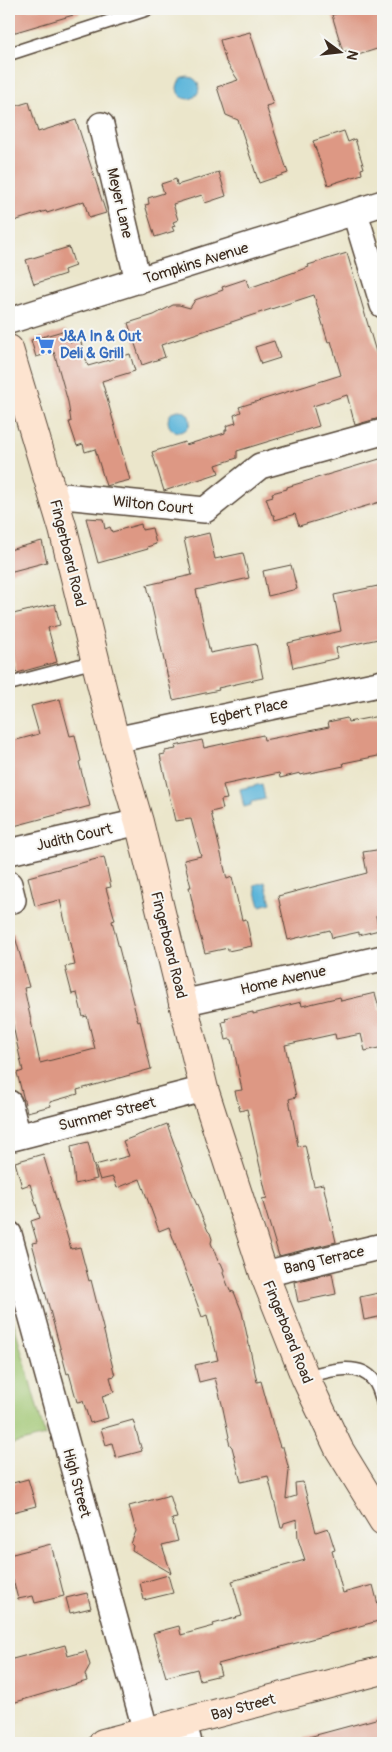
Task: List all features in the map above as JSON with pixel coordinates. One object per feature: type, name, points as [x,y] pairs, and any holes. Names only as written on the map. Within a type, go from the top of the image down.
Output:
[{"type":"street","name":"Meyer Lane","points":[[102,125],[138,281]]},
{"type":"street","name":"Tompkins Avenue","points":[[9,321],[383,203]]},
{"type":"street","points":[[355,213],[383,305]]},
{"type":"street","name":"Fingerboard Road","points":[[9,349],[54,495],[115,740],[139,822],[204,1089],[264,1274],[305,1377],[339,1449],[372,1493],[383,1522]]},
{"type":"street","name":"Wilton Court","points":[[54,495],[204,510],[260,466],[383,432]]},
{"type":"street","name":"Egbert Place","points":[[115,740],[383,683]]},
{"type":"street","name":"Judith Court","points":[[9,852],[139,822]]},
{"type":"street","name":"Home Avenue","points":[[182,1003],[383,958]]},
{"type":"street","name":"Summer Street","points":[[13,1137],[204,1089]]},
{"type":"street","points":[[9,1103],[13,1137]]},
{"type":"street","name":"High Street","points":[[9,1234],[146,1732]]},
{"type":"street","name":"Bang Terrace","points":[[264,1274],[383,1246]]},
{"type":"street","name":"Bay Street","points":[[103,1743],[146,1732],[186,1733],[383,1670]]},
{"type":"lane","points":[[9,54],[148,9]]},
{"type":"lane","points":[[9,684],[96,661]]},
{"type":"lane","points":[[305,1377],[334,1370],[352,1369],[363,1372],[374,1381],[383,1404]]},
{"type":"green space","points":[[9,1305],[45,1436],[9,1445]]},
{"type":"water","points":[[188,77],[196,80],[199,88],[196,96],[188,99],[180,96],[177,88],[180,80]]},
{"type":"water","points":[[179,410],[187,413],[190,421],[187,429],[179,432],[171,429],[168,421],[171,413]]},
{"type":"water","points":[[262,784],[265,799],[251,802],[251,805],[244,807],[240,789]]},
{"type":"water","points":[[265,882],[271,903],[260,906],[254,885]]},
{"type":"building","points":[[9,9],[79,9],[80,13],[9,34]]},
{"type":"building","points":[[352,9],[376,9],[383,30],[383,47],[352,57],[350,50],[343,52],[332,15]]},
{"type":"building","points":[[250,32],[273,104],[266,106],[288,173],[259,183],[238,120],[226,115],[217,87],[238,80],[226,62],[220,40]]},
{"type":"building","points":[[29,102],[38,132],[76,120],[106,213],[89,218],[84,201],[14,221],[9,206],[9,108]]},
{"type":"building","points":[[344,131],[348,142],[355,139],[364,168],[361,169],[362,174],[328,185],[313,141]]},
{"type":"building","points":[[219,172],[226,196],[205,203],[202,195],[173,204],[178,220],[173,222],[175,226],[172,227],[174,231],[155,237],[145,205],[149,204],[148,198],[164,193],[161,184],[176,179],[177,185]]},
{"type":"building","points":[[69,247],[75,266],[64,270],[65,274],[34,284],[26,260]]},
{"type":"building","points":[[347,253],[383,376],[383,417],[355,425],[347,395],[313,406],[319,426],[237,451],[237,458],[216,465],[219,473],[164,491],[152,452],[185,442],[186,445],[225,433],[225,430],[227,430],[226,426],[236,423],[234,415],[241,412],[239,407],[341,375],[331,341],[328,342],[314,295],[161,345],[165,357],[142,365],[128,323],[154,315],[173,305],[190,308],[195,300],[223,290],[222,287],[246,279],[249,288],[309,267],[308,265]]},
{"type":"building","points":[[66,330],[70,342],[80,339],[88,366],[130,354],[135,371],[102,381],[130,480],[106,486],[95,449],[85,452],[83,444],[77,446],[69,422],[71,422],[68,402],[54,352],[36,357],[31,340]]},
{"type":"building","points":[[274,341],[280,358],[261,364],[255,347]]},
{"type":"building","points":[[383,458],[383,501],[299,526],[295,514],[275,520],[274,515],[272,515],[266,498],[273,496],[272,493]]},
{"type":"building","points":[[86,518],[103,519],[105,529],[110,527],[112,532],[141,524],[142,530],[152,528],[156,544],[147,547],[148,549],[98,563]]},
{"type":"building","points":[[209,533],[215,559],[243,553],[249,578],[196,590],[210,653],[256,644],[263,678],[173,700],[147,585],[192,575],[184,539]]},
{"type":"building","points":[[42,541],[47,562],[9,572],[9,550]]},
{"type":"building","points":[[291,565],[297,589],[268,596],[263,571]]},
{"type":"building","points":[[378,586],[383,612],[383,638],[336,648],[338,658],[293,668],[288,643],[341,631],[334,595]]},
{"type":"building","points":[[55,604],[60,625],[48,628],[57,662],[17,673],[9,641],[9,615]]},
{"type":"building","points":[[60,699],[70,736],[75,735],[81,761],[79,762],[90,806],[14,826],[9,804],[9,742],[39,734],[31,706]]},
{"type":"building","points":[[379,716],[380,723],[383,722],[383,755],[343,763],[344,766],[300,775],[300,773],[280,778],[279,773],[223,785],[227,799],[221,800],[223,809],[211,812],[227,879],[232,877],[242,920],[246,919],[252,946],[228,951],[228,948],[205,953],[184,860],[201,856],[191,819],[175,821],[160,755],[165,754],[165,751],[176,749],[175,746],[202,740],[204,748],[263,735],[264,740],[329,727],[328,722],[347,718],[348,722]]},
{"type":"building","points":[[383,849],[383,915],[376,916],[379,930],[359,935],[359,932],[332,938],[330,930],[288,940],[278,896],[367,873],[363,852]]},
{"type":"building","points":[[104,857],[111,887],[106,888],[115,920],[112,921],[138,1022],[140,1021],[151,1069],[77,1090],[78,1094],[50,1102],[51,1106],[27,1112],[17,1073],[23,1071],[9,1008],[9,933],[14,933],[29,987],[24,988],[40,1063],[95,1049],[87,1016],[83,1017],[77,993],[72,994],[65,967],[75,965],[60,900],[35,906],[28,877]]},
{"type":"building","points":[[375,993],[380,1011],[383,1010],[383,1047],[365,1051],[361,1034],[336,1039],[335,1034],[285,1045],[296,1097],[289,1099],[298,1146],[305,1145],[314,1186],[323,1184],[336,1242],[279,1256],[262,1199],[267,1198],[247,1109],[240,1111],[235,1091],[242,1090],[232,1040],[226,1040],[222,1022],[226,1021],[225,1018],[253,1012],[253,1014],[301,1002],[302,1006],[340,997],[341,1001]]},
{"type":"building","points":[[167,1124],[193,1196],[210,1233],[211,1243],[218,1261],[224,1270],[223,1273],[230,1291],[234,1292],[242,1312],[257,1382],[261,1381],[273,1425],[280,1447],[283,1447],[289,1470],[286,1499],[296,1496],[295,1483],[303,1482],[316,1532],[328,1528],[335,1550],[332,1551],[343,1593],[373,1585],[382,1620],[218,1664],[221,1675],[200,1680],[197,1669],[166,1677],[153,1633],[179,1626],[181,1635],[242,1616],[232,1581],[305,1560],[298,1539],[297,1519],[284,1523],[283,1528],[281,1528],[268,1476],[241,1482],[228,1438],[215,1378],[199,1382],[195,1365],[218,1360],[207,1315],[202,1317],[169,1227],[159,1231],[140,1179],[117,1188],[113,1177],[100,1180],[95,1165],[129,1156],[123,1141]]},
{"type":"building","points":[[88,1142],[97,1179],[75,1184],[71,1146]]},
{"type":"building","points":[[43,1154],[71,1249],[80,1247],[89,1281],[91,1280],[115,1376],[110,1377],[114,1392],[102,1396],[108,1418],[90,1423],[83,1401],[77,1402],[69,1373],[67,1374],[32,1243],[37,1242],[31,1221],[40,1218],[30,1184],[22,1187],[15,1162]]},
{"type":"building","points":[[332,1273],[336,1294],[298,1302],[294,1282]]},
{"type":"building","points":[[383,1292],[383,1316],[364,1320],[360,1297]]},
{"type":"building","points":[[133,1420],[142,1451],[116,1458],[112,1443],[106,1445],[101,1429]]},
{"type":"building","points":[[28,1479],[36,1506],[9,1513],[9,1484]]},
{"type":"building","points":[[170,1495],[177,1518],[172,1519],[178,1541],[162,1545],[171,1573],[132,1550],[133,1546],[131,1544],[136,1531],[129,1506]]},
{"type":"building","points":[[51,1544],[64,1596],[35,1603],[33,1596],[18,1599],[13,1580],[9,1581],[9,1555]]},
{"type":"building","points":[[168,1575],[173,1593],[144,1600],[140,1583]]},
{"type":"building","points":[[87,1593],[91,1608],[70,1613],[66,1598]]},
{"type":"building","points":[[65,1645],[68,1656],[86,1651],[90,1665],[85,1674],[87,1681],[9,1704],[9,1660]]},
{"type":"building","points":[[383,1717],[383,1743],[305,1743],[305,1738]]},
{"type":"place","name":"J&A In & Out Deli & Grill","points":[[45,345]]}]
